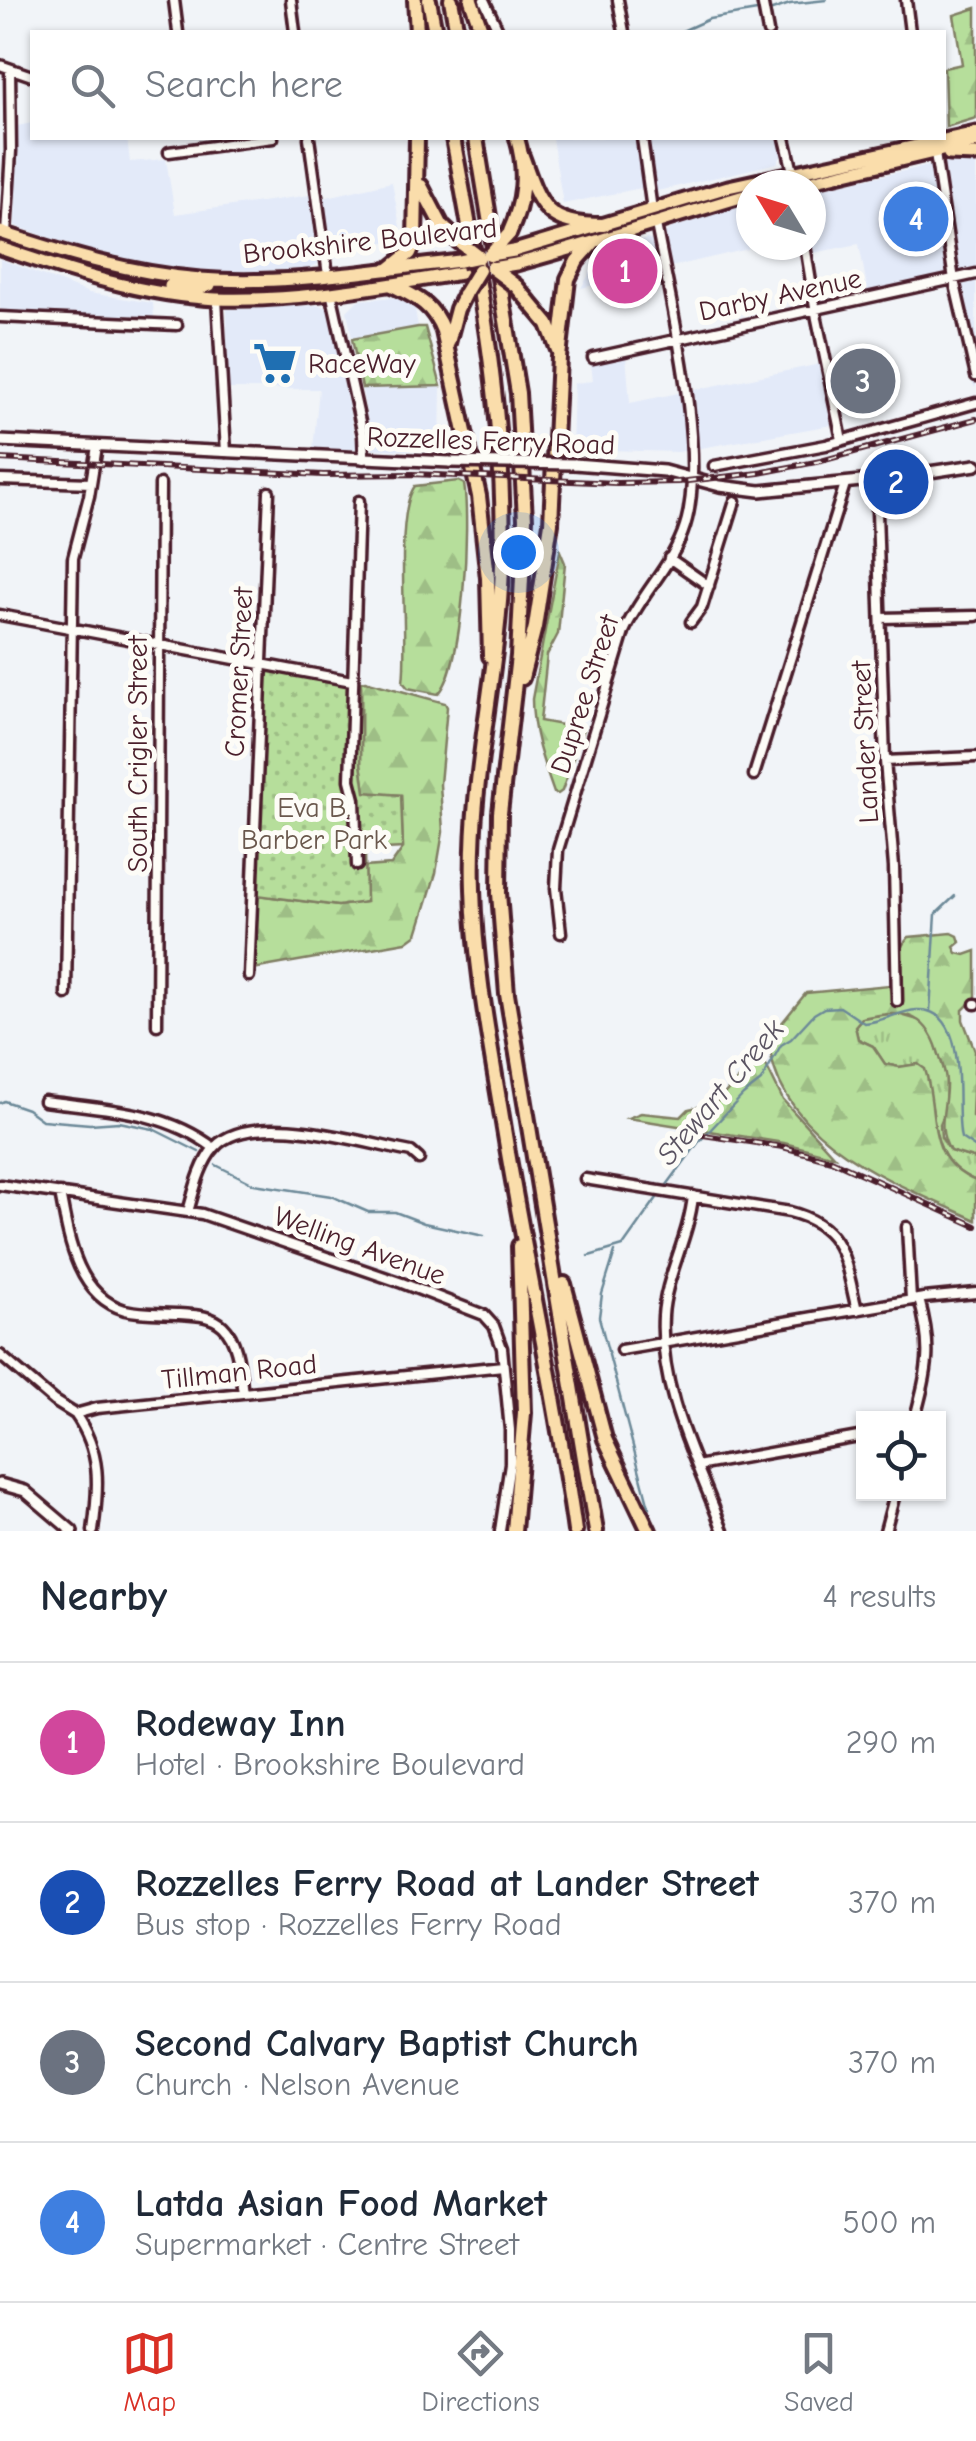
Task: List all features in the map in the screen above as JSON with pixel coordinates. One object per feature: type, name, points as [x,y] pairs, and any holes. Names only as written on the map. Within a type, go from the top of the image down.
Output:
[{"type":"highway","points":[[416,0],[416,30]]},
{"type":"highway","points":[[430,0],[435,30]]},
{"type":"highway","points":[[451,0],[456,30]]},
{"type":"highway","points":[[472,0],[481,30]]},
{"type":"highway","name":"Brookshire Boulevard","points":[[826,173],[976,133]]},
{"type":"highway","points":[[390,269],[410,253],[415,241],[418,140]]},
{"type":"highway","points":[[453,140],[500,431],[502,567],[493,683],[476,798],[473,887],[480,983],[575,1531]]},
{"type":"highway","points":[[476,140],[522,433],[525,546],[514,704],[501,789],[498,880],[507,994],[596,1531]]},
{"type":"highway","points":[[518,140],[536,194],[550,214],[568,222],[604,225]]},
{"type":"highway","name":"Brookshire Boulevard","points":[[931,144],[976,142]]},
{"type":"highway","points":[[931,144],[976,155]]},
{"type":"highway","points":[[447,353],[451,326],[465,293],[510,231],[522,198],[522,156]]},
{"type":"highway","points":[[418,174],[429,206],[456,240],[516,286],[551,329],[559,358]]},
{"type":"highway","name":"Brookshire Boulevard","points":[[515,257],[652,210],[736,194]]},
{"type":"highway","name":"Brookshire Boulevard","points":[[0,248],[77,274],[217,299],[331,292],[392,284],[460,267],[592,244],[736,199]]},
{"type":"highway","name":"Brookshire Boulevard","points":[[3,233],[110,266],[212,280],[460,267]]},
{"type":"highway","points":[[514,704],[530,649],[548,547],[559,358],[568,279],[592,244]]},
{"type":"highway","points":[[126,285],[205,288],[212,280]]},
{"type":"highway","points":[[392,284],[430,307],[438,319],[447,353],[479,496],[493,683]]},
{"type":"highway","points":[[514,1531],[524,1413],[516,1203]]},
{"type":"highway","points":[[548,1235],[605,1439],[649,1531]]},
{"type":"street","points":[[174,0],[178,30]]},
{"type":"street","points":[[290,0],[295,30]]},
{"type":"street","points":[[484,0],[498,30]]},
{"type":"street","points":[[618,0],[624,30]]},
{"type":"street","points":[[762,0],[768,30]]},
{"type":"street","points":[[906,0],[910,30]]},
{"type":"street","points":[[0,65],[30,75]]},
{"type":"street","points":[[3,233],[11,151],[10,69]]},
{"type":"street","points":[[191,140],[193,150]]},
{"type":"street","points":[[170,152],[260,140]]},
{"type":"street","points":[[309,140],[328,274]]},
{"type":"street","points":[[642,140],[652,210]]},
{"type":"street","points":[[785,140],[792,170]]},
{"type":"street","points":[[931,144],[954,280],[976,376]]},
{"type":"street","name":"Dupree Street","points":[[561,934],[556,870],[562,833],[624,632],[686,526],[693,480],[676,340],[656,224]]},
{"type":"street","points":[[807,260],[842,440]]},
{"type":"street","name":"Darby Avenue","points":[[593,358],[976,274]]},
{"type":"street","points":[[331,292],[363,435],[364,459]]},
{"type":"street","points":[[217,299],[226,452]]},
{"type":"street","points":[[0,317],[176,325]]},
{"type":"street","points":[[714,466],[842,440],[976,403]]},
{"type":"street","name":"Rozzelles Ferry Road","points":[[0,442],[364,459],[574,464],[664,470],[693,480],[760,491],[844,484],[976,465]]},
{"type":"street","points":[[66,994],[74,545],[92,483],[97,446]]},
{"type":"street","points":[[0,480],[92,483]]},
{"type":"street","name":"Lander Street","points":[[876,480],[884,761],[894,867],[897,1001]]},
{"type":"street","name":"South Crigler Street","points":[[157,1025],[160,484]]},
{"type":"street","points":[[754,776],[844,484]]},
{"type":"street","name":"Cromer Street","points":[[249,976],[269,492]]},
{"type":"street","points":[[690,622],[702,607],[736,501]]},
{"type":"street","points":[[358,865],[355,800],[350,780],[359,502]]},
{"type":"street","points":[[669,558],[708,586]]},
{"type":"street","points":[[0,616],[352,681]]},
{"type":"street","points":[[881,618],[976,616]]},
{"type":"street","points":[[884,761],[976,757]]},
{"type":"street","points":[[44,1101],[152,1116],[194,1134],[214,1148]]},
{"type":"street","points":[[188,1212],[201,1172],[214,1148],[238,1132],[270,1128],[411,1152],[418,1159]]},
{"type":"street","points":[[585,1179],[790,1212],[815,1220],[841,1247],[857,1310]]},
{"type":"street","name":"Welling Avenue","points":[[0,1185],[224,1220],[477,1311],[494,1326],[503,1366],[510,1449],[500,1531]]},
{"type":"street","points":[[60,1193],[72,1246],[91,1287],[122,1309],[201,1316],[219,1322],[232,1340],[243,1393]]},
{"type":"street","points":[[693,1196],[688,1229],[666,1299],[664,1343],[671,1394],[722,1531]]},
{"type":"street","points":[[907,1227],[915,1300],[930,1353],[916,1411]]},
{"type":"street","points":[[621,1350],[976,1293]]},
{"type":"street","points":[[0,1356],[75,1414],[98,1459],[92,1531]]},
{"type":"street","name":"Tillman Road","points":[[75,1414],[503,1366]]},
{"type":"street","points":[[697,1466],[856,1437]]},
{"type":"street","points":[[0,1484],[25,1492],[72,1531]]},
{"type":"street","points":[[886,1531],[893,1501]]},
{"type":"shaded area","points":[[30,123],[30,140],[127,140],[130,162],[166,159],[175,214],[310,195],[318,264],[308,269],[182,270],[95,253],[15,226],[17,126]]},
{"type":"shaded area","points":[[552,140],[779,140],[782,155],[777,163],[653,192],[651,186],[563,204]]},
{"type":"shaded area","points":[[976,161],[974,387],[946,275],[868,292],[859,244],[826,250],[826,187],[948,162]]},
{"type":"shaded area","points":[[392,182],[402,238],[333,254],[323,198]]},
{"type":"shaded area","points":[[736,207],[736,252],[662,269],[664,285],[607,299],[603,283],[581,288],[602,253],[647,239],[652,241],[672,228]]},
{"type":"shaded area","points":[[0,259],[89,293],[153,303],[154,319],[0,312]]},
{"type":"shaded area","points":[[398,297],[415,309],[441,386],[440,451],[373,449],[347,311],[358,300]]},
{"type":"shaded area","points":[[320,305],[329,309],[357,449],[313,449],[319,389],[227,389],[227,309]]},
{"type":"shaded area","points":[[626,356],[630,403],[830,362],[843,423],[678,452],[572,449],[574,383],[593,381],[591,363]]},
{"type":"green space","points":[[976,8],[976,118],[946,127],[946,68],[962,64],[954,15]]},
{"type":"green space","points":[[425,327],[441,386],[362,388],[352,339]]},
{"type":"green space","points":[[458,481],[464,484],[466,503],[463,594],[454,656],[438,694],[408,688],[403,682],[405,523],[415,486]]},
{"type":"green space","points":[[560,551],[565,563],[558,634],[547,655],[540,721],[583,729],[558,794],[554,793],[539,747],[532,699]]},
{"type":"green space","name":"Eva B. Barber Park","points":[[265,669],[361,687],[365,792],[401,795],[403,848],[365,850],[366,902],[338,906],[257,895]]},
{"type":"green space","points":[[361,682],[445,703],[447,707],[440,784],[443,832],[436,873],[417,934],[406,942],[253,969],[257,895],[338,906],[366,902],[365,867],[391,865],[403,848],[401,795],[365,793]]},
{"type":"green space","points":[[952,933],[960,942],[954,947],[957,953],[976,951],[976,997],[963,1010],[963,1020],[975,1051],[972,1116],[976,1118],[976,1159],[950,1151],[946,1142],[942,1125],[945,1074],[926,1027],[899,1014],[862,1018],[855,1026],[858,1039],[873,1046],[885,1064],[918,1064],[925,1069],[941,1148],[959,1172],[976,1181],[976,1220],[878,1174],[817,1132],[793,1105],[776,1075],[769,1039],[806,993],[889,985],[893,1002],[900,1000],[900,948],[909,937]]},
{"type":"green space","points":[[894,1013],[922,1021],[933,1035],[946,1076],[941,1137],[950,1151],[976,1159],[976,1181],[958,1171],[939,1145],[926,1080],[918,1064],[885,1064],[873,1046],[858,1039],[855,1026],[862,1018]]},
{"type":"green space","points":[[764,1061],[783,1100],[834,1156],[784,1143],[628,1118],[641,1113],[681,1117],[689,1109],[716,1103],[735,1082]]},
{"type":"waterway","points":[[772,10],[826,0]]},
{"type":"waterway","points":[[684,30],[709,19],[757,11]]},
{"type":"waterway","points":[[930,1011],[936,914],[955,896]]},
{"type":"waterway","name":"Stewart Creek","points":[[664,1189],[698,1143],[761,1081],[781,1045],[824,1008],[840,1007],[864,1023],[917,1010],[935,1014],[946,1025],[953,1042],[961,1138],[976,1148]]},
{"type":"waterway","name":"Stewart Creek","points":[[0,1103],[27,1109],[42,1120],[119,1122],[153,1129],[199,1152]]},
{"type":"waterway","name":"Stewart Creek","points":[[216,1165],[254,1184],[331,1196],[368,1212],[395,1212],[424,1223],[484,1236]]},
{"type":"waterway","name":"Stewart Creek","points":[[589,1256],[623,1246],[659,1195]]},
{"type":"waterway","points":[[615,1252],[599,1317],[649,1507]]},
{"type":"railway","points":[[0,459],[323,475],[678,482],[821,461],[976,419]]},
{"type":"railway","points":[[690,1133],[783,1147],[831,1160],[976,1226]]},
{"type":"place","name":"Latda Asian Food Market","points":[[916,219]]},
{"type":"place","name":"Rodeway Inn","points":[[625,271]]},
{"type":"place","name":"RaceWay","points":[[275,363]]},
{"type":"place","name":"Second Calvary Baptist Church","points":[[863,381]]},
{"type":"place","name":"Rozzelles Ferry Road at Lander Street","points":[[896,482]]}]
